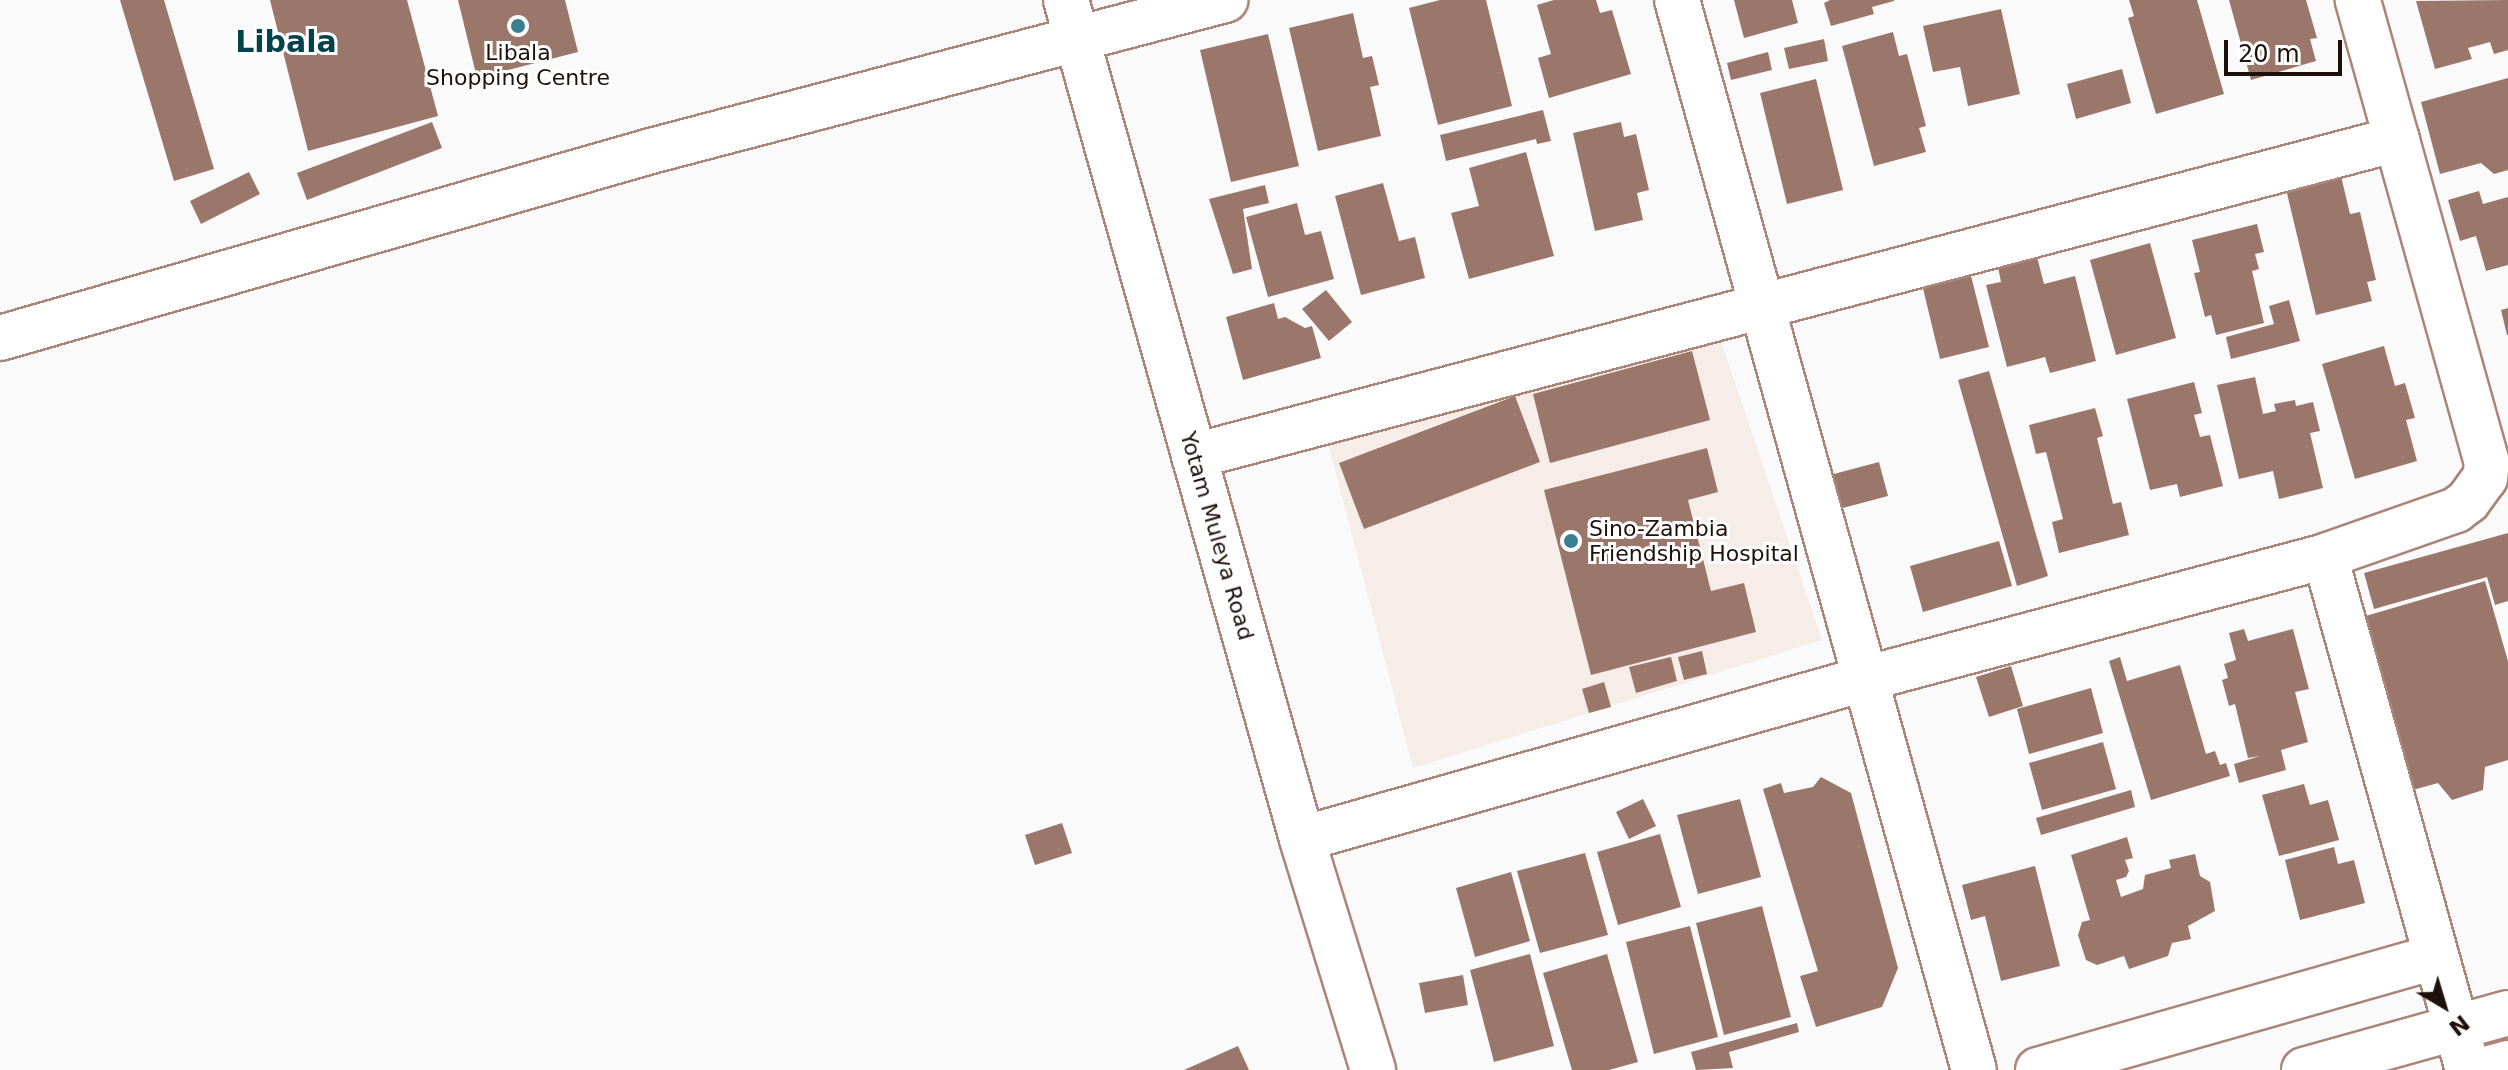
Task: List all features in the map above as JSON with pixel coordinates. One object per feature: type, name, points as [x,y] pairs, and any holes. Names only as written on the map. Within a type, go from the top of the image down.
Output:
[{"type":"street","points":[[0,338],[651,151],[1072,20],[1225,0]]},
{"type":"street","points":[[1677,0],[1974,1070]]},
{"type":"street","points":[[1302,839],[1864,679],[2325,556],[2456,510],[2478,490],[2485,478],[2487,463],[2358,0]]},
{"type":"street","name":"Yotam Muleya Road","points":[[1072,20],[1302,839],[1373,1070]]},
{"type":"street","points":[[1194,456],[2397,139]]},
{"type":"street","points":[[2325,556],[2468,1070]]},
{"type":"street","points":[[2038,1070],[2435,957]]},
{"type":"street","points":[[2304,1070],[2508,1013]]},
{"type":"street","points":[[2482,1070],[2508,1063]]},
{"type":"shaded area","name":"Sino-Zambia Friendship Hospital","points":[[1715,324],[1822,640],[1413,768],[1328,443]]},
{"type":"building","points":[[120,0],[164,0],[214,169],[174,181]]},
{"type":"building","points":[[270,0],[407,0],[438,116],[308,151]]},
{"type":"building","name":"Libala Shopping Centre","points":[[458,0],[565,0],[578,52],[477,78]]},
{"type":"building","points":[[1440,0],[1486,0],[1512,106],[1438,125],[1409,8]]},
{"type":"building","points":[[1554,0],[1596,0],[1600,13],[1612,10],[1631,74],[1549,98],[1538,58],[1551,54],[1537,5]]},
{"type":"building","points":[[1734,0],[1792,0],[1798,23],[1744,38]]},
{"type":"building","points":[[1830,0],[1894,1],[1872,7],[1874,14],[1831,26],[1824,3]]},
{"type":"building","points":[[2129,0],[2197,0],[2224,94],[2156,114],[2128,18],[2134,16]]},
{"type":"building","points":[[2229,0],[2306,0],[2317,38],[2310,39],[2316,61],[2251,80]]},
{"type":"building","points":[[2508,0],[2508,50],[2494,54],[2490,42],[2468,48],[2472,59],[2435,69],[2416,1]]},
{"type":"building","points":[[2001,9],[2020,94],[1968,106],[1960,67],[1933,72],[1923,26]]},
{"type":"building","points":[[1353,13],[1363,58],[1372,56],[1379,85],[1370,87],[1381,136],[1318,151],[1289,28]]},
{"type":"building","points":[[1893,32],[1899,56],[1907,54],[1926,126],[1919,128],[1926,152],[1874,166],[1842,46]]},
{"type":"building","points":[[1268,34],[1299,166],[1231,182],[1200,50]]},
{"type":"building","points":[[1824,39],[1828,61],[1789,69],[1784,48]]},
{"type":"building","points":[[1768,52],[1772,70],[1731,80],[1727,63]]},
{"type":"building","points":[[2122,69],[2131,103],[2076,119],[2067,84]]},
{"type":"building","points":[[2508,78],[2508,170],[2494,174],[2481,163],[2440,174],[2421,102]]},
{"type":"building","points":[[1816,79],[1843,190],[1787,204],[1760,93]]},
{"type":"building","points":[[1543,110],[1551,141],[1537,144],[1536,139],[1446,161],[1440,135]]},
{"type":"building","points":[[432,122],[442,148],[307,200],[297,173]]},
{"type":"building","points":[[1621,122],[1624,137],[1636,134],[1649,190],[1637,193],[1643,220],[1595,231],[1573,133]]},
{"type":"building","points":[[1526,152],[1554,256],[1469,279],[1451,213],[1479,206],[1469,168]]},
{"type":"building","points":[[249,172],[260,194],[201,224],[190,201]]},
{"type":"building","points":[[2341,176],[2350,214],[2360,212],[2376,280],[2367,282],[2372,301],[2316,315],[2286,189]]},
{"type":"building","points":[[1383,183],[1399,241],[1415,237],[1425,278],[1361,295],[1335,196]]},
{"type":"building","points":[[1265,185],[1269,203],[1243,209],[1252,269],[1233,274],[1209,199]]},
{"type":"building","points":[[2479,191],[2483,204],[2508,197],[2508,265],[2486,271],[2476,236],[2460,241],[2448,200]]},
{"type":"building","points":[[1297,203],[1305,235],[1321,231],[1334,279],[1268,297],[1246,217]]},
{"type":"building","points":[[2257,224],[2264,252],[2255,254],[2259,269],[2252,271],[2264,323],[2216,335],[2211,315],[2205,317],[2194,273],[2200,272],[2192,240]]},
{"type":"building","points":[[2150,243],[2176,338],[2116,355],[2090,260]]},
{"type":"building","points":[[2037,257],[2044,284],[2075,276],[2096,361],[2050,373],[2045,357],[2007,367],[1986,285],[2001,282],[1998,267]]},
{"type":"building","points":[[1968,264],[1989,347],[1940,359],[1920,276]]},
{"type":"building","points":[[1326,290],[1352,322],[1329,341],[1302,309]]},
{"type":"building","points":[[2289,300],[2300,341],[2231,359],[2226,337],[2274,324],[2269,306]]},
{"type":"building","points":[[1274,303],[1278,319],[1285,317],[1305,328],[1312,326],[1321,358],[1243,380],[1226,317]]},
{"type":"building","points":[[2508,308],[2508,335],[2507,335],[2501,310]]},
{"type":"building","points":[[2384,346],[2395,386],[2405,383],[2415,418],[2406,420],[2417,461],[2355,479],[2322,364]]},
{"type":"building","points":[[1692,351],[1710,420],[1550,463],[1533,394]]},
{"type":"building","points":[[1989,371],[2048,576],[2017,586],[1958,380]]},
{"type":"building","points":[[2255,377],[2263,414],[2276,411],[2274,404],[2295,400],[2296,406],[2313,402],[2320,431],[2310,433],[2323,488],[2279,499],[2273,471],[2239,479],[2217,385]]},
{"type":"building","points":[[2194,382],[2202,413],[2194,415],[2200,437],[2210,435],[2223,486],[2180,497],[2177,484],[2150,490],[2127,399]]},
{"type":"building","points":[[1515,396],[1540,462],[1364,529],[1339,463]]},
{"type":"building","points":[[2095,408],[2103,436],[2097,438],[2113,504],[2121,502],[2129,535],[2059,553],[2052,522],[2063,519],[2046,452],[2036,454],[2029,425]]},
{"type":"building","points":[[1707,448],[1718,492],[1688,500],[1711,591],[1744,583],[1756,632],[1591,675],[1544,490]]},
{"type":"building","points":[[1879,462],[1888,496],[1839,509],[1830,475]]},
{"type":"building","points":[[2508,533],[2508,601],[2495,605],[2487,577],[2374,609],[2364,573]]},
{"type":"building","points":[[1999,541],[2012,586],[1923,612],[1910,566]]},
{"type":"building","points":[[2485,581],[2508,661],[2508,760],[2485,767],[2483,790],[2452,800],[2438,783],[2409,791],[2359,618]]},
{"type":"building","points":[[2244,629],[2248,641],[2293,629],[2309,689],[2295,692],[2308,742],[2281,750],[2286,770],[2239,783],[2234,764],[2260,756],[2248,758],[2235,704],[2229,706],[2222,680],[2228,678],[2224,664],[2236,660],[2229,633]]},
{"type":"building","points":[[1702,651],[1707,674],[1684,680],[1678,657]]},
{"type":"building","points":[[1671,657],[1677,681],[1636,693],[1629,667]]},
{"type":"building","points":[[2120,657],[2127,681],[2180,665],[2206,754],[2215,751],[2220,765],[2226,763],[2230,776],[2151,800],[2109,661]]},
{"type":"building","points":[[2011,666],[2023,706],[1989,717],[1976,677]]},
{"type":"building","points":[[1604,682],[1611,707],[1589,713],[1582,689]]},
{"type":"building","points":[[2091,688],[2103,733],[2029,754],[2017,709]]},
{"type":"building","points":[[2103,742],[2116,789],[2042,810],[2029,763]]},
{"type":"building","points":[[1821,777],[1851,793],[1898,968],[1882,1007],[1816,1027],[1800,976],[1818,971],[1763,789],[1781,783],[1784,793],[1813,787]]},
{"type":"building","points":[[2304,784],[2310,805],[2328,800],[2339,840],[2279,856],[2262,795]]},
{"type":"building","points":[[2131,790],[2135,807],[2041,835],[2036,818]]},
{"type":"building","points":[[1643,799],[1656,826],[1629,839],[1616,812]]},
{"type":"building","points":[[1740,799],[1761,877],[1698,894],[1677,815]]},
{"type":"building","points":[[1062,823],[1072,853],[1035,865],[1025,835]]},
{"type":"building","points":[[1660,834],[1681,907],[1618,925],[1597,852]]},
{"type":"building","points":[[2127,837],[2133,858],[2125,860],[2129,871],[2126,877],[2116,880],[2121,897],[2143,889],[2145,875],[2171,868],[2169,860],[2195,854],[2200,876],[2210,882],[2215,911],[2188,926],[2191,939],[2172,943],[2168,956],[2129,969],[2124,956],[2097,965],[2086,960],[2078,935],[2082,922],[2090,920],[2071,855]]},
{"type":"building","points":[[2334,847],[2338,864],[2354,860],[2365,903],[2300,920],[2285,860]]},
{"type":"building","points":[[1585,853],[1608,935],[1540,953],[1517,871]]},
{"type":"building","points":[[2035,866],[2060,966],[2001,981],[1985,916],[1971,920],[1962,885]]},
{"type":"building","points":[[1511,872],[1530,941],[1475,957],[1456,888]]},
{"type":"building","points":[[1762,906],[1791,1017],[1724,1035],[1696,923]]},
{"type":"building","points":[[1690,926],[1718,1037],[1654,1054],[1626,942]]},
{"type":"building","points":[[1530,954],[1554,1046],[1494,1062],[1470,970]]},
{"type":"building","points":[[1607,954],[1638,1062],[1609,1070],[1572,1070],[1543,973]]},
{"type":"building","points":[[1463,975],[1468,1005],[1425,1013],[1419,983]]},
{"type":"building","points":[[1797,1023],[1799,1032],[1729,1052],[1733,1068],[1696,1070],[1691,1052]]},
{"type":"building","points":[[1238,1046],[1249,1070],[1184,1070]]},
{"type":"place","name":"Libala Shopping Centre","points":[[518,26]]},
{"type":"place","name":"Sino-Zambia Friendship Hospital","points":[[1571,541]]},
{"type":"district","name":"Libala","points":[[286,42]]}]
